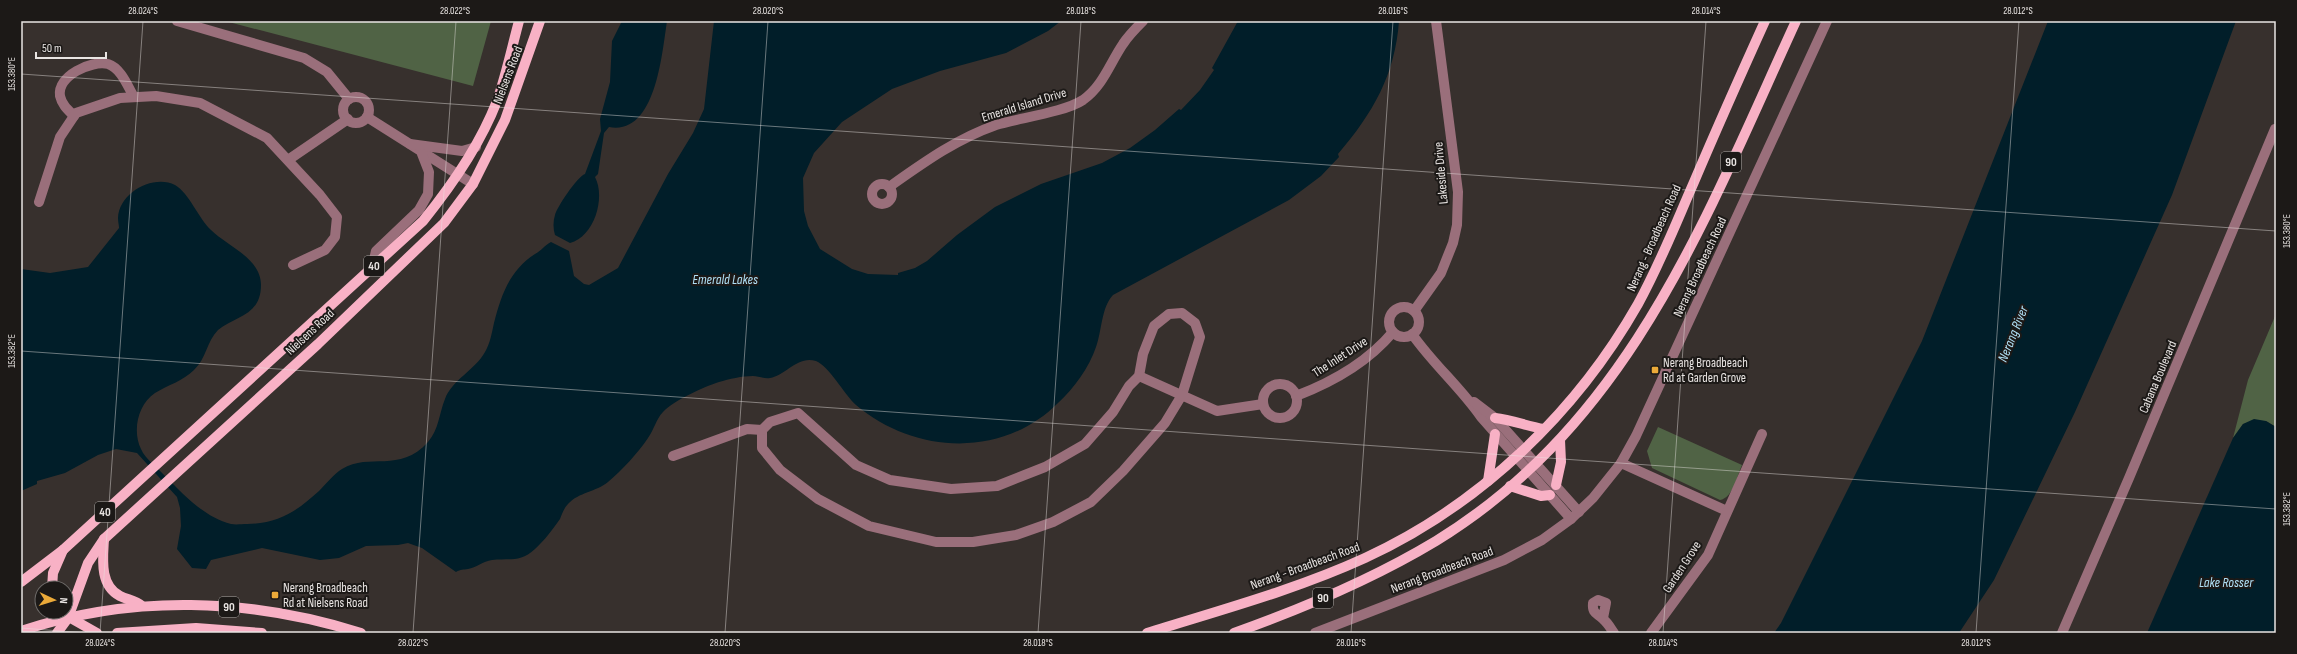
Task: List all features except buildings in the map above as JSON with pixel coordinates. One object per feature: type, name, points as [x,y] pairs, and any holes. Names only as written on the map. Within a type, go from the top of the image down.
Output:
[{"type":"main road","name":"Nielsens Road","points":[[21,582],[63,550],[423,221],[458,176],[476,147],[497,100],[519,21]]},
{"type":"main road","name":"Nielsens Road","points":[[74,596],[88,563],[104,539],[401,265],[444,223],[473,184],[505,120],[540,21]]},
{"type":"main road","name":"Nerang - Broadbeach Road","points":[[1146,633],[1306,582],[1364,558],[1440,516],[1488,481],[1524,450],[1595,370],[1642,297],[1665,252],[1693,182],[1765,21]]},
{"type":"main road","name":"90","points":[[1234,633],[1310,604],[1380,572],[1436,540],[1510,486],[1560,440],[1582,416],[1617,370],[1662,300],[1714,199],[1796,21]]},
{"type":"main road","points":[[1495,418],[1512,420],[1523,425],[1544,429]]},
{"type":"main road","points":[[1488,481],[1495,434]]},
{"type":"main road","points":[[1556,485],[1561,462],[1560,440]]},
{"type":"main road","points":[[1510,486],[1541,496],[1550,495]]},
{"type":"main road","points":[[104,539],[103,566],[109,585],[120,595],[134,599],[142,606]]},
{"type":"main road","name":"40","points":[[53,580],[53,573],[63,550]]},
{"type":"main road","name":"90","points":[[74,614],[142,606],[187,604],[249,609],[315,619],[361,633]]},
{"type":"main road","name":"90","points":[[21,631],[52,620]]},
{"type":"main road","name":"Nielsens Road","points":[[57,633],[64,620]]},
{"type":"main road","points":[[74,620],[97,633]]},
{"type":"main road","name":"90","points":[[117,633],[196,628],[262,633]]},
{"type":"street","points":[[177,21],[304,58],[327,72],[349,99]]},
{"type":"street","name":"Emerald Island Drive","points":[[889,187],[943,150],[969,136],[1031,115],[1066,108],[1082,100],[1100,83],[1123,44],[1143,21]]},
{"type":"street","name":"Lakeside Drive","points":[[1414,311],[1441,273],[1453,243],[1457,225],[1458,192],[1436,21]]},
{"type":"street","name":"Nerang Broadbeach Road","points":[[1315,633],[1504,560],[1542,540],[1575,516],[1621,463],[1653,400],[1826,21]]},
{"type":"street","points":[[74,116],[63,103],[60,95],[62,86],[74,71],[92,64],[109,64],[122,76],[134,97]]},
{"type":"street","points":[[39,202],[60,137],[76,113],[120,98],[156,96],[200,103],[267,138],[337,217],[335,237],[325,250],[293,265]]},
{"type":"street","points":[[358,97],[364,99],[369,107],[367,117],[358,122],[348,119],[344,107],[349,99],[358,97]]},
{"type":"street","points":[[367,117],[422,154],[473,184]]},
{"type":"street","points":[[288,160],[348,119]]},
{"type":"street","name":"Cabana Boulevard","points":[[2062,633],[2129,478],[2275,129]]},
{"type":"street","points":[[408,144],[462,151],[476,147]]},
{"type":"street","points":[[372,268],[376,251],[419,210],[428,194],[428,172],[422,154]]},
{"type":"street","points":[[1405,307],[1414,311],[1418,317],[1418,324],[1412,334],[1402,337],[1393,332],[1389,323],[1394,311],[1405,307]]},
{"type":"street","points":[[1182,313],[1195,323],[1200,336],[1182,395],[1164,423],[1122,471],[1091,502],[1053,522],[1016,535],[972,542],[936,542],[869,526],[824,502],[780,470],[762,448],[762,430],[770,422],[798,413],[856,465],[890,480],[951,489],[997,486],[1045,468],[1085,444],[1113,412],[1129,386],[1139,376],[1143,354],[1154,326],[1169,314],[1182,313]]},
{"type":"street","name":"The Inlet Drive","points":[[1296,396],[1327,384],[1344,373],[1368,357],[1393,332]]},
{"type":"street","points":[[1412,334],[1441,370],[1468,399],[1495,434],[1528,471],[1550,495],[1575,516]]},
{"type":"street","points":[[1139,376],[1217,410],[1263,404]]},
{"type":"street","points":[[1275,384],[1288,386],[1296,396],[1296,408],[1292,413],[1281,419],[1269,415],[1263,404],[1265,392],[1275,384]]},
{"type":"street","points":[[1468,399],[1495,418],[1556,485],[1575,516]]},
{"type":"street","points":[[673,456],[747,429],[762,430]]},
{"type":"street","name":"Garden Grove","points":[[1651,633],[1708,555],[1762,434]]},
{"type":"street","points":[[1621,463],[1727,511]]},
{"type":"street","points":[[1603,618],[1614,633]]},
{"type":"green space","points":[[225,21],[491,21],[473,86]]},
{"type":"green space","points":[[2276,314],[2276,427],[2266,421],[2243,424],[2233,438],[2248,380]]},
{"type":"green space","points":[[1658,427],[1742,465],[1734,486],[1728,495],[1720,500],[1652,468],[1647,451]]},
{"type":"water","points":[[622,21],[667,21],[659,71],[647,106],[637,119],[625,126],[609,127],[604,133],[598,174],[595,177],[599,195],[596,216],[586,233],[570,243],[555,235],[554,217],[559,206],[568,193],[581,176],[585,174],[601,131],[600,119],[610,82],[612,41]]},
{"type":"water","name":"Emerald Lakes","points":[[714,21],[1061,21],[1048,31],[1006,53],[940,71],[892,89],[842,122],[814,153],[803,178],[804,211],[808,226],[820,249],[852,269],[868,274],[898,275],[898,273],[915,268],[927,261],[957,235],[995,207],[1041,184],[1102,163],[1130,148],[1155,130],[1179,109],[1181,110],[1200,90],[1214,70],[1212,68],[1238,21],[1399,21],[1393,59],[1380,92],[1362,124],[1338,154],[1339,157],[1321,176],[1289,200],[1113,295],[1106,306],[1098,341],[1093,355],[1070,391],[1036,421],[1011,434],[985,441],[958,443],[931,441],[904,433],[879,421],[856,405],[826,368],[821,364],[810,360],[803,361],[770,378],[749,376],[713,384],[674,403],[661,415],[640,450],[624,467],[608,482],[572,500],[564,509],[560,519],[545,539],[530,553],[514,559],[489,561],[456,572],[422,548],[408,543],[398,545],[366,546],[339,558],[320,560],[262,548],[211,560],[206,569],[192,568],[177,549],[181,526],[180,508],[177,497],[137,453],[116,449],[98,455],[65,473],[37,481],[37,484],[21,491],[21,269],[50,273],[88,267],[119,228],[118,218],[124,200],[139,188],[157,182],[167,182],[180,189],[211,230],[242,253],[255,267],[260,276],[261,285],[257,303],[246,314],[225,325],[214,334],[198,366],[190,374],[155,393],[144,404],[138,418],[137,434],[141,449],[149,460],[187,498],[203,511],[221,521],[237,524],[268,522],[286,515],[303,505],[339,471],[353,464],[395,460],[417,452],[432,437],[448,392],[476,364],[487,349],[503,293],[513,275],[526,260],[551,242],[569,251],[574,276],[584,284],[589,285],[618,268],[668,174],[693,133],[704,109]]},
{"type":"water","name":"Nerang River","points":[[2048,21],[2236,21],[2172,195],[2075,412],[1994,580],[1959,633],[1774,633],[1781,623],[1922,341]]},
{"type":"water","name":"Lake Rosser","points":[[2254,419],[2266,421],[2276,427],[2276,633],[2147,633],[2233,438],[2243,424]]},
{"type":"place","name":"Nerang Broadbeach Rd at Garden Grove","points":[[1655,370]]},
{"type":"place","name":"Nerang Broadbeach Rd at Nielsens Road","points":[[275,595]]}]
